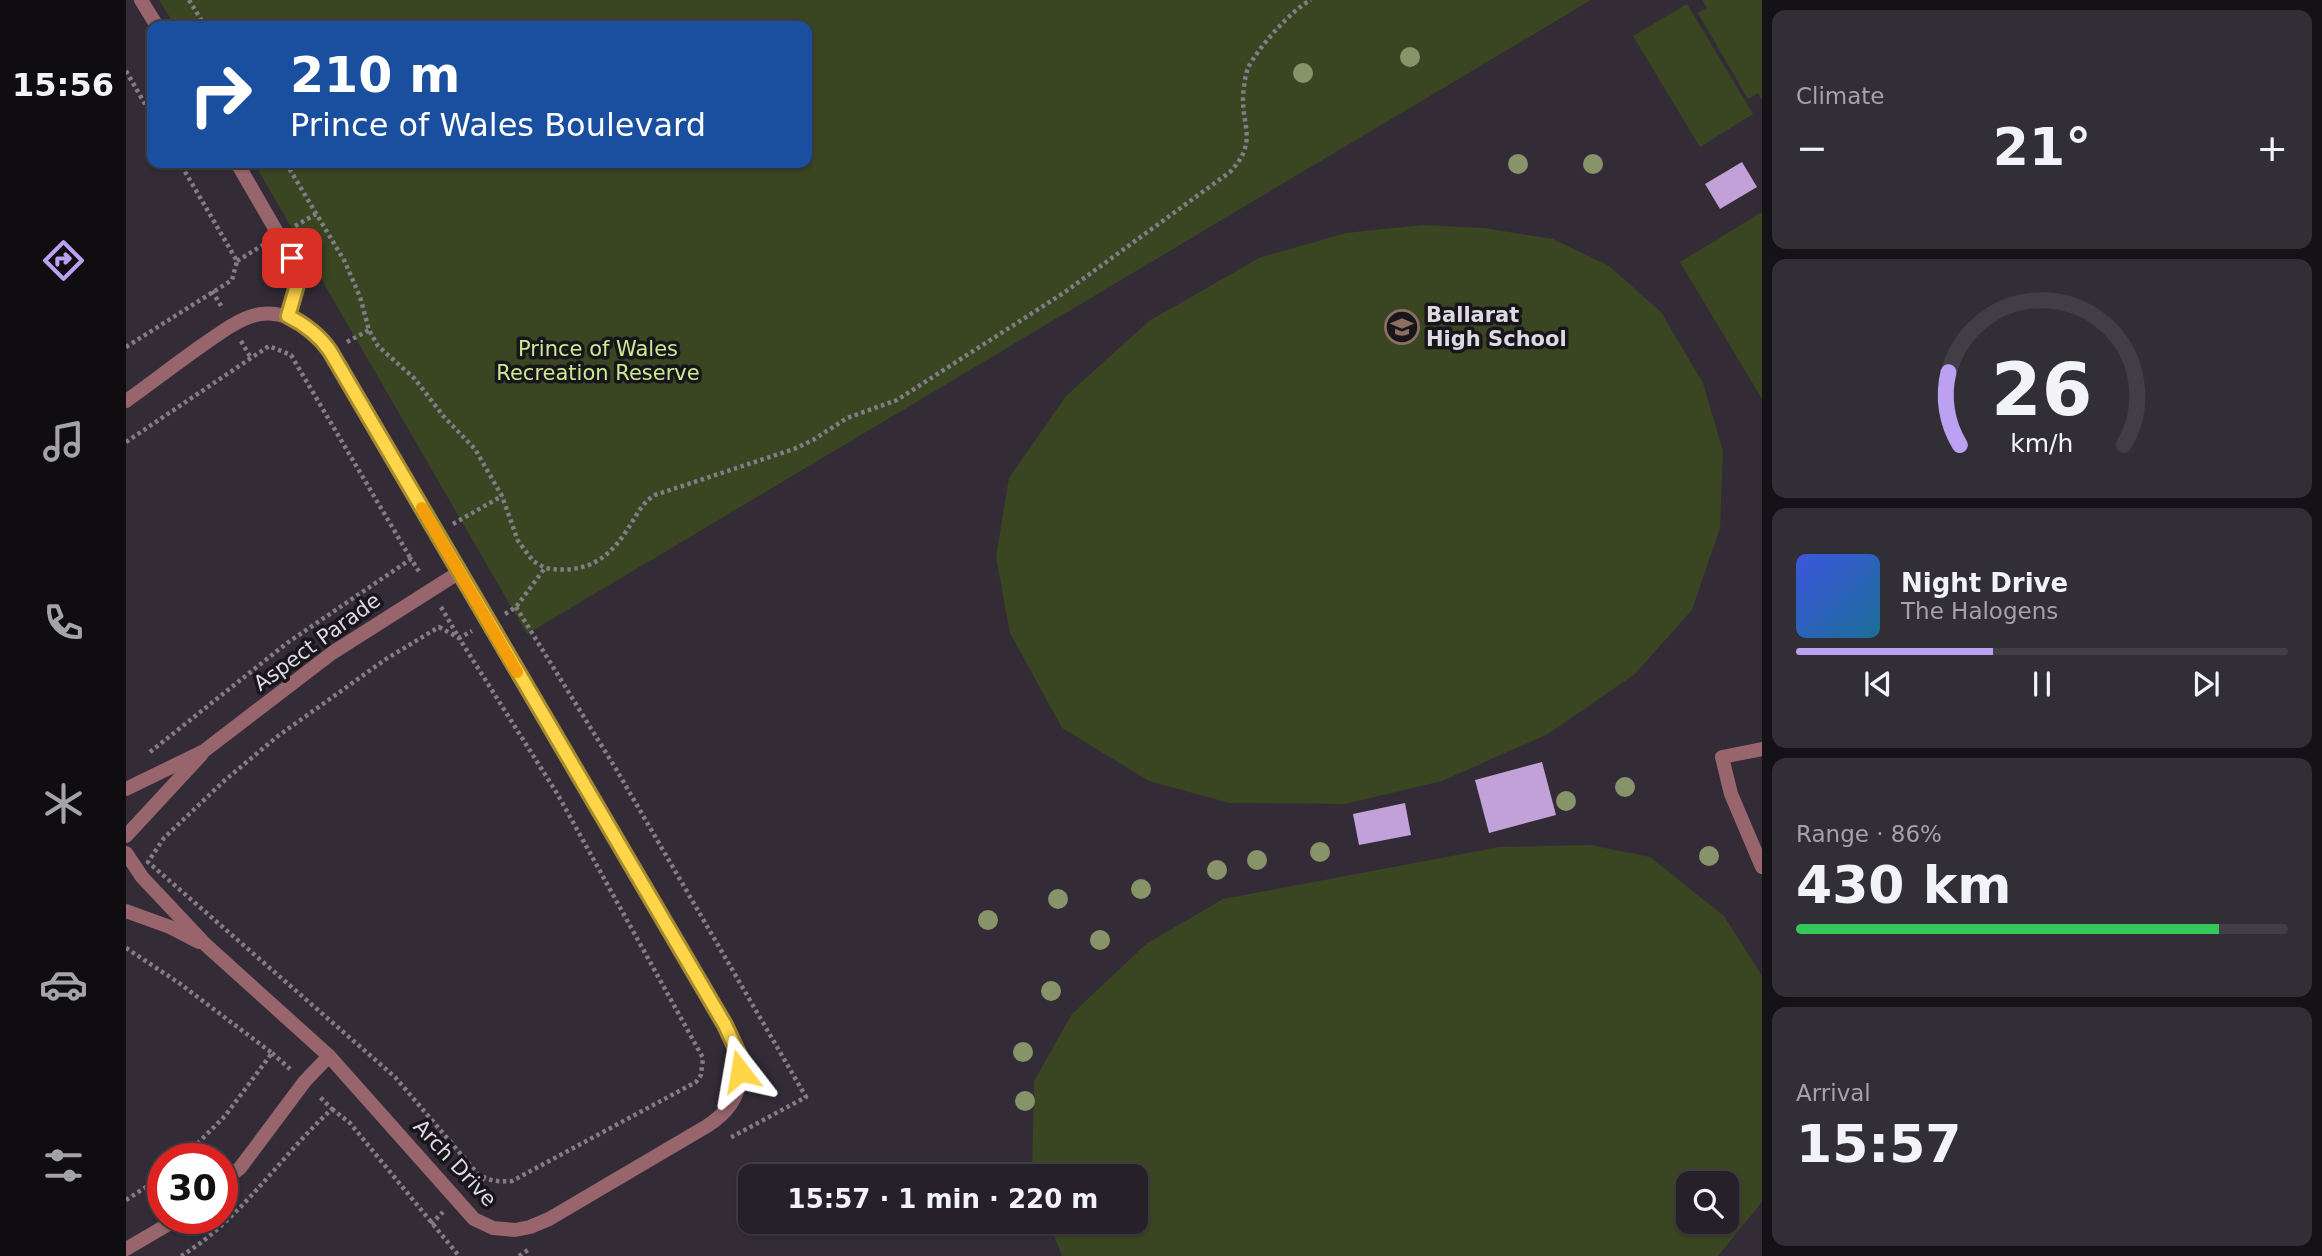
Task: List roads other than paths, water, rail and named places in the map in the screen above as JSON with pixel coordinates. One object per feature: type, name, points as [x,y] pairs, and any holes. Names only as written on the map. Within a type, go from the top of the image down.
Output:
[{"type":"street","points":[[141,0],[154,21]]},
{"type":"street","points":[[240,168],[292,258],[297,285],[288,316]]},
{"type":"street","points":[[126,401],[243,318],[260,313],[288,316],[302,323],[317,335],[330,351],[458,573]]},
{"type":"street","name":"Aspect Parade","points":[[126,836],[204,751],[332,653],[458,573]]},
{"type":"street","name":"Arch Drive","points":[[126,853],[142,877],[206,945],[329,1056],[478,1223],[499,1229],[523,1229],[549,1219],[708,1126],[731,1106],[739,1084],[740,1060],[725,1025],[458,573]]},
{"type":"street","points":[[1762,750],[1722,757],[1731,794],[1762,867]]},
{"type":"street","name":"Aspect Parade","points":[[126,789],[204,751]]},
{"type":"street","name":"Arch Drive","points":[[126,911],[206,945]]},
{"type":"street","points":[[238,1170],[305,1081],[329,1056]]},
{"type":"street","points":[[126,1249],[152,1234]]},
{"type":"place","name":"Ballarat High School","points":[[1402,327]]},
{"type":"park label","name":"Prince of Wales Recreation Reserve","points":[[598,361]]}]
